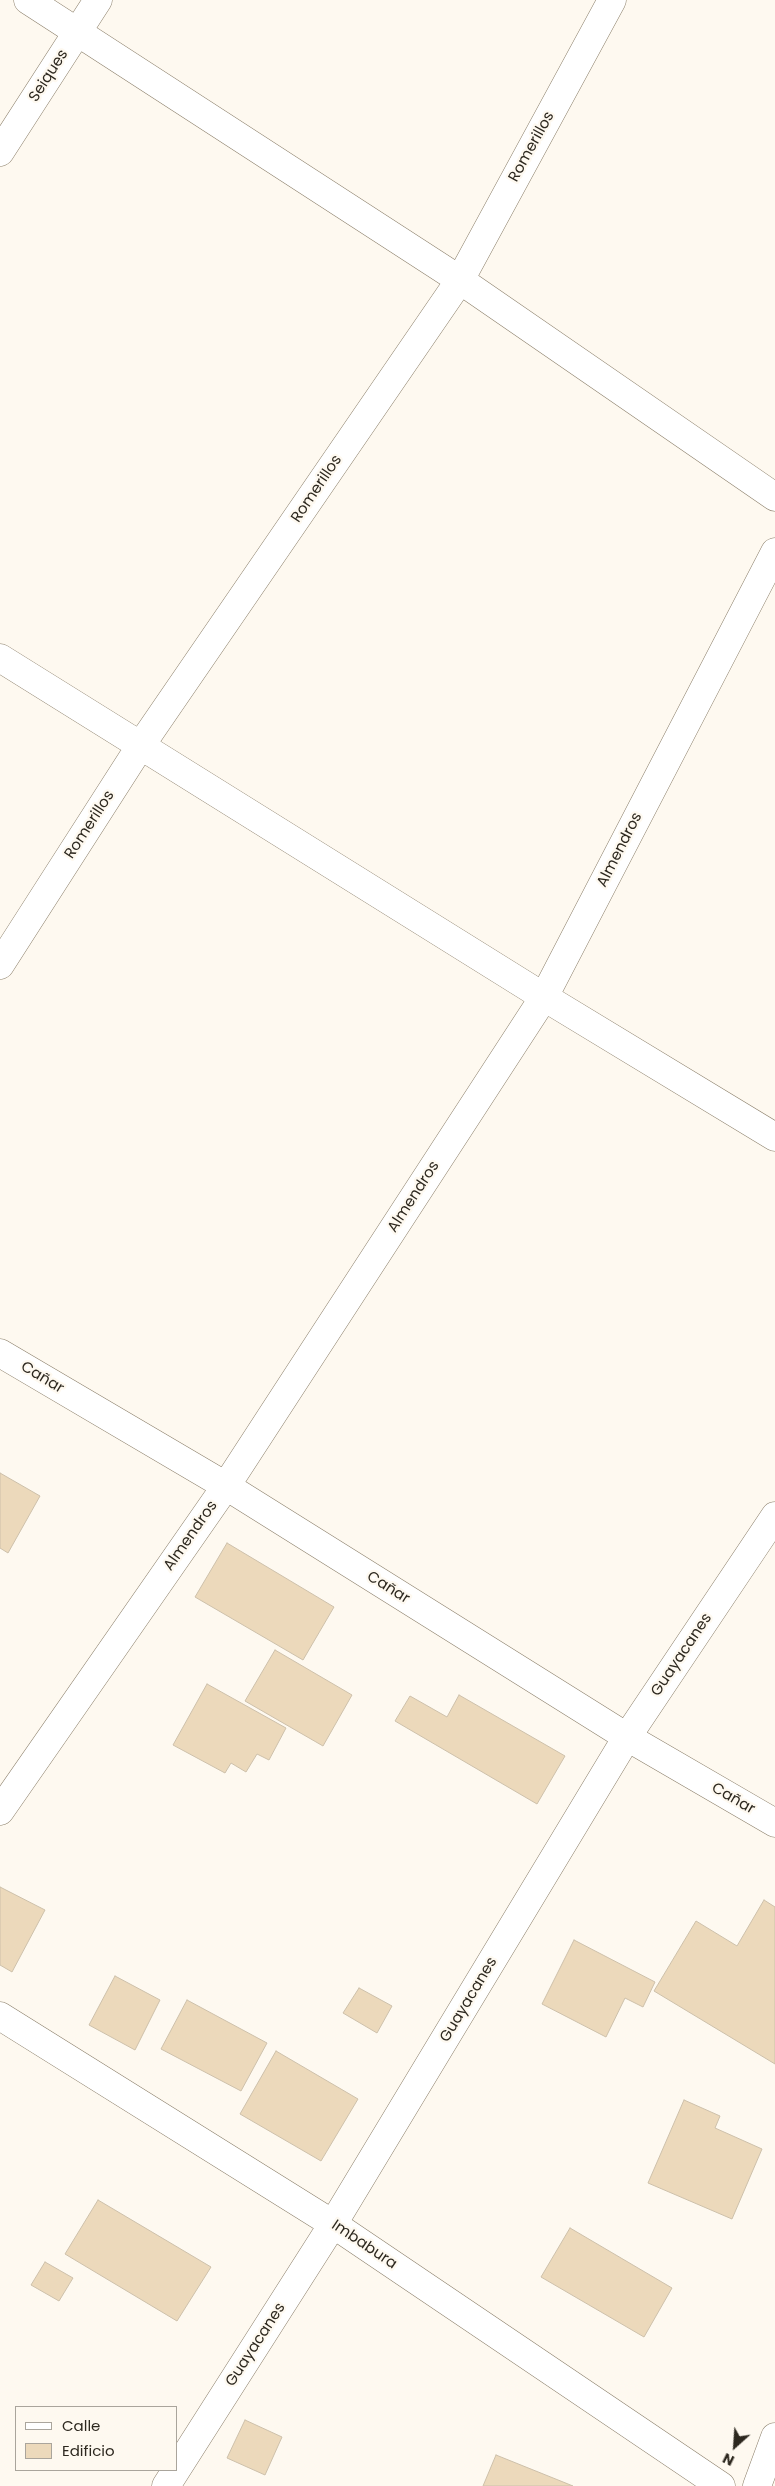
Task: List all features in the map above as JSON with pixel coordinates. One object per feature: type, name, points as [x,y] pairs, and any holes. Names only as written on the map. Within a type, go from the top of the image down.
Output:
[{"type":"street","points":[[28,0],[460,280],[775,496]]},
{"type":"street","name":"Seiques","points":[[0,152],[98,0]]},
{"type":"street","name":"Romerillos","points":[[0,966],[141,745],[460,280],[612,0]]},
{"type":"street","name":"Almendros","points":[[0,1811],[226,1486],[544,997],[775,552]]},
{"type":"street","points":[[0,658],[544,997],[775,1138]]},
{"type":"street","name":"Cañar","points":[[0,1353],[226,1486],[627,1737],[775,1823]]},
{"type":"street","name":"Guayacanes","points":[[178,2467],[333,2224],[627,1737],[775,1516]]},
{"type":"street","name":"Imbabura","points":[[0,2016],[333,2224],[721,2486]]},
{"type":"street","points":[[757,2486],[775,2437]]},
{"type":"street","name":"Guayacanes","points":[[166,2486],[176,2471]]},
{"type":"building","points":[[0,1473],[40,1496],[8,1553],[0,1548]]},
{"type":"building","points":[[227,1543],[334,1607],[303,1660],[195,1597]]},
{"type":"building","points":[[275,1650],[352,1695],[323,1746],[245,1701]]},
{"type":"building","points":[[207,1684],[286,1728],[269,1760],[257,1754],[246,1772],[231,1763],[225,1773],[173,1745]]},
{"type":"building","points":[[459,1695],[565,1756],[537,1804],[395,1721],[410,1696],[447,1717]]},
{"type":"building","points":[[0,1887],[45,1910],[12,1972],[0,1965]]},
{"type":"building","points":[[764,1900],[775,1907],[775,2064],[654,1991],[696,1921],[737,1946]]},
{"type":"building","points":[[574,1940],[655,1982],[643,2007],[625,1998],[606,2037],[542,2004]]},
{"type":"building","points":[[115,1976],[160,2000],[135,2050],[89,2025]]},
{"type":"building","points":[[359,1988],[392,2006],[377,2033],[343,2013]]},
{"type":"building","points":[[187,2000],[267,2043],[241,2091],[161,2049]]},
{"type":"building","points":[[276,2051],[358,2099],[321,2161],[240,2114]]},
{"type":"building","points":[[684,2100],[720,2116],[715,2128],[762,2149],[732,2219],[648,2183]]},
{"type":"building","points":[[98,2200],[211,2267],[177,2321],[65,2254]]},
{"type":"building","points":[[570,2228],[672,2288],[644,2337],[541,2277]]},
{"type":"building","points":[[45,2262],[73,2278],[59,2301],[31,2285]]},
{"type":"building","points":[[245,2420],[282,2437],[265,2475],[227,2458]]},
{"type":"building","points":[[496,2455],[573,2486],[483,2486]]}]
